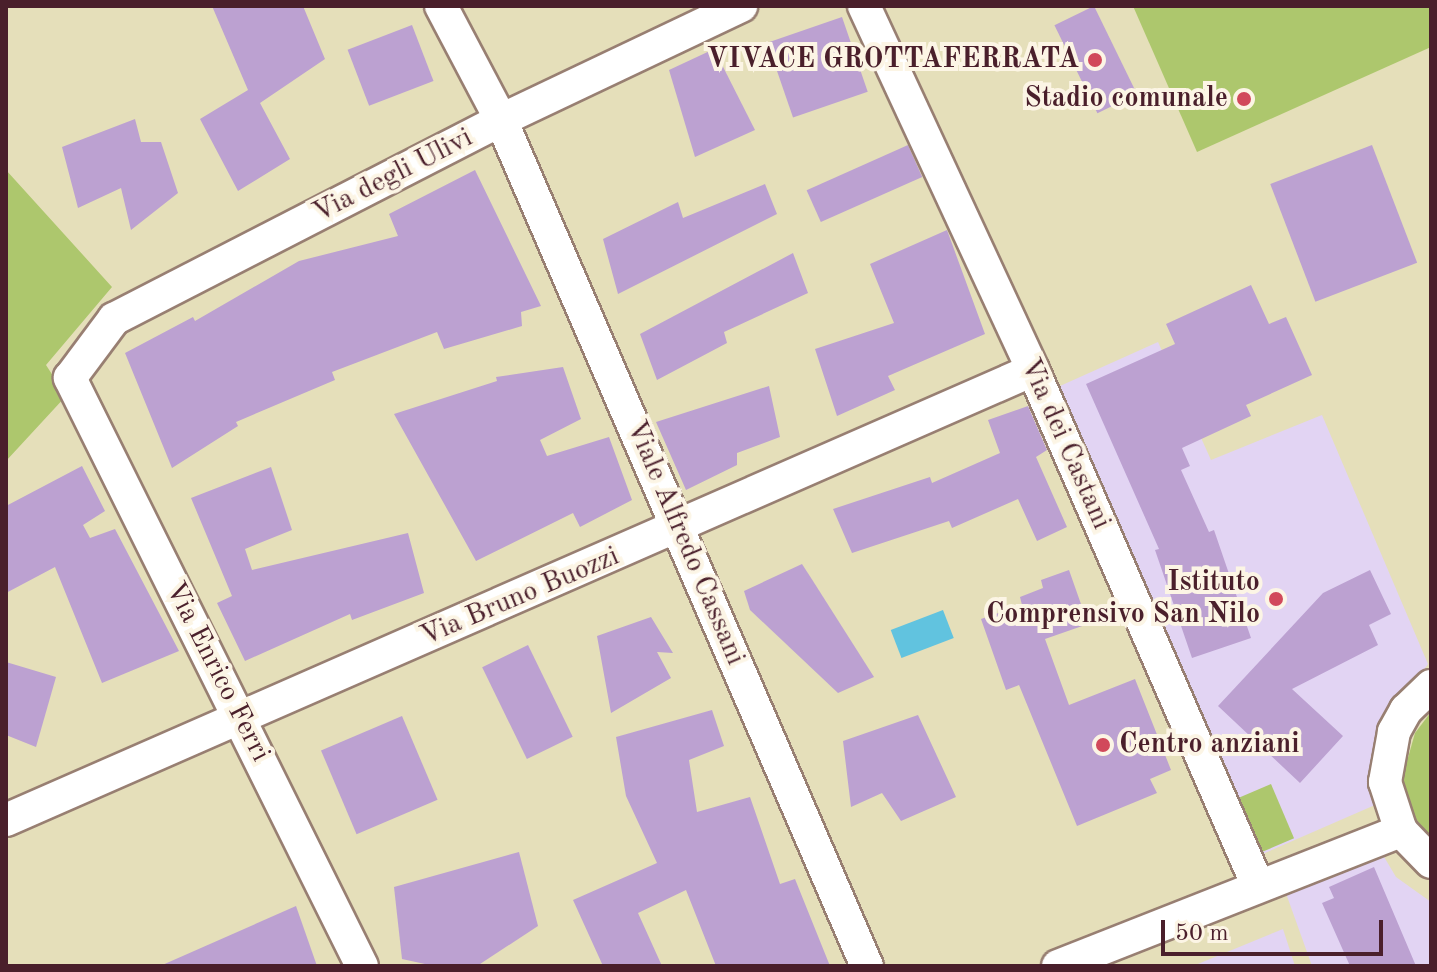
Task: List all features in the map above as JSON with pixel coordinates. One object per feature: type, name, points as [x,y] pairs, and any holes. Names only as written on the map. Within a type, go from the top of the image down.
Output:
[{"type":"street","name":"Viale Alfredo Cassani","points":[[441,6],[501,120],[867,966]]},
{"type":"street","name":"Via degli Ulivi","points":[[70,378],[114,319],[501,120],[741,6]]},
{"type":"street","name":"Via dei Castani","points":[[864,6],[1033,370],[1258,886]]},
{"type":"street","name":"Via Bruno Buozzi","points":[[6,820],[680,529],[1033,370]]},
{"type":"street","name":"Via Enrico Ferri","points":[[70,378],[362,966]]},
{"type":"street","points":[[1431,686],[1406,710],[1386,757],[1385,782],[1401,831],[1431,862]]},
{"type":"street","points":[[1058,966],[1401,831]]},
{"type":"shaded area","name":"Istituto Comprensivo San Nilo","points":[[1158,342],[1211,460],[1322,415],[1428,664],[1405,696],[1374,765],[1375,805],[1258,856],[1060,386]]},
{"type":"shaded area","points":[[1380,850],[1396,877],[1431,902],[1431,966],[1312,966],[1283,885]]},
{"type":"shaded area","points":[[1283,929],[1295,966],[1193,966]]},
{"type":"green space","name":"Stadio comunale","points":[[1133,6],[1431,6],[1431,47],[1197,152]]},
{"type":"green space","points":[[6,170],[112,287],[46,365],[66,396],[6,461]]},
{"type":"green space","points":[[1431,712],[1431,842],[1406,803],[1402,779],[1415,733]]},
{"type":"green space","points":[[1271,784],[1294,838],[1257,854],[1234,800]]},
{"type":"water","points":[[943,610],[954,638],[901,658],[891,630]]},
{"type":"building","points":[[212,6],[303,6],[325,59],[260,103],[290,159],[238,191],[200,119],[248,90]]},
{"type":"building","points":[[1094,6],[1137,94],[1097,113],[1054,25]]},
{"type":"building","points":[[842,17],[868,92],[793,117],[767,43]]},
{"type":"building","points":[[412,25],[434,81],[369,106],[348,50]]},
{"type":"building","points":[[714,49],[755,130],[695,157],[669,70]]},
{"type":"building","points":[[135,119],[141,142],[161,142],[178,193],[131,230],[121,188],[78,208],[62,147]]},
{"type":"building","points":[[908,145],[922,177],[821,222],[807,190]]},
{"type":"building","points":[[1372,145],[1417,263],[1315,302],[1270,184]]},
{"type":"building","points":[[475,170],[541,306],[521,312],[522,326],[444,349],[437,332],[332,372],[335,380],[236,422],[238,426],[172,468],[125,353],[193,317],[195,321],[299,261],[398,236],[389,214]]},
{"type":"building","points":[[765,184],[777,214],[618,294],[603,239],[678,202],[683,218]]},
{"type":"building","points":[[947,230],[985,334],[888,376],[895,390],[837,416],[815,349],[894,323],[870,264]]},
{"type":"building","points":[[793,253],[808,293],[724,332],[727,343],[657,380],[640,334]]},
{"type":"building","points":[[1251,285],[1269,324],[1286,317],[1312,375],[1246,405],[1251,416],[1182,448],[1190,466],[1181,470],[1209,532],[1214,530],[1251,638],[1192,658],[1155,550],[1159,549],[1086,384],[1175,344],[1166,324]]},
{"type":"building","points":[[563,367],[581,419],[540,440],[547,456],[609,437],[632,500],[580,527],[573,513],[476,561],[394,414],[497,381],[496,377]]},
{"type":"building","points":[[769,386],[780,437],[737,453],[737,465],[686,490],[656,422]]},
{"type":"building","points":[[1028,406],[1047,450],[1036,457],[1067,527],[1037,541],[1018,499],[952,528],[949,521],[852,553],[833,509],[930,477],[932,483],[1000,453],[988,420]]},
{"type":"building","points":[[82,466],[105,511],[83,525],[90,538],[115,529],[179,651],[102,683],[55,567],[6,593],[6,506]]},
{"type":"building","points":[[271,467],[292,530],[245,549],[252,570],[408,533],[424,593],[352,620],[350,614],[245,661],[217,603],[232,596],[191,498]]},
{"type":"building","points":[[802,564],[874,677],[838,693],[750,610],[744,591]]},
{"type":"building","name":"Centro anziani","points":[[1069,570],[1088,624],[1045,639],[1069,705],[1135,679],[1171,770],[1150,779],[1157,793],[1077,826],[1019,685],[1006,690],[981,619],[1022,605],[1020,597],[1043,588],[1041,580]]},
{"type":"building","points":[[1370,570],[1391,614],[1369,625],[1378,645],[1292,689],[1343,736],[1300,783],[1218,706],[1323,593]]},
{"type":"building","points":[[651,617],[673,653],[657,652],[671,678],[611,713],[597,636]]},
{"type":"building","points":[[528,645],[573,737],[527,759],[482,667]]},
{"type":"building","points":[[6,662],[56,677],[36,747],[6,735]]},
{"type":"building","points":[[712,710],[724,746],[689,760],[697,812],[750,797],[780,884],[795,879],[830,966],[716,966],[686,890],[638,913],[662,966],[603,966],[573,900],[657,863],[626,796],[616,737]]},
{"type":"building","points":[[918,715],[956,797],[901,821],[882,793],[851,807],[843,741]]},
{"type":"building","points":[[402,716],[438,800],[357,834],[321,750]]},
{"type":"building","points":[[519,852],[538,926],[477,966],[434,966],[402,959],[394,887]]},
{"type":"building","points":[[1374,867],[1416,966],[1350,966],[1322,903],[1334,898],[1329,887]]},
{"type":"building","points":[[296,906],[317,966],[160,966]]},
{"type":"place","name":"VIVACE GROTTAFERRATA","points":[[1095,60]]},
{"type":"place","name":"Stadio comunale","points":[[1244,99]]},
{"type":"place","name":"Istituto Comprensivo San Nilo","points":[[1276,599]]},
{"type":"place","name":"Centro anziani","points":[[1103,745]]}]
